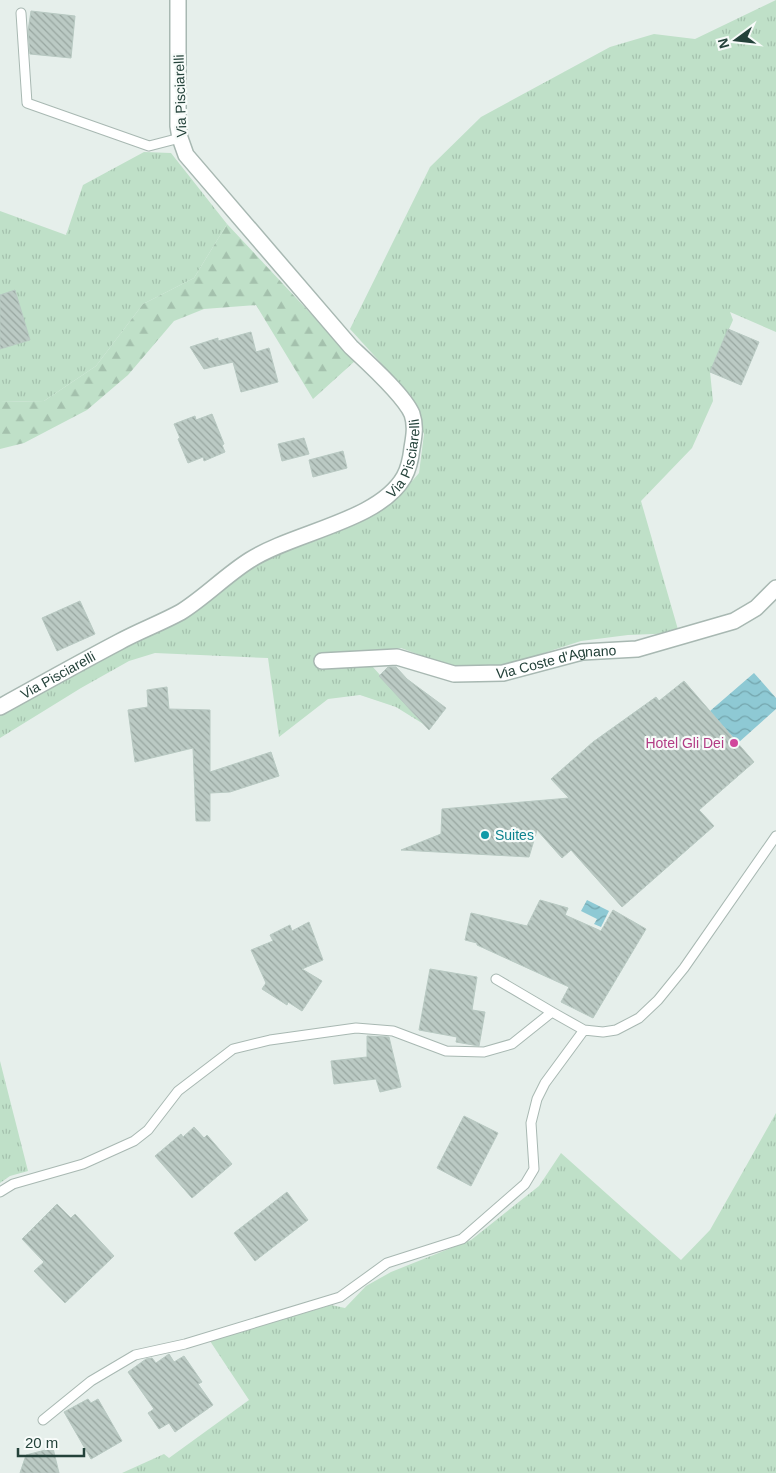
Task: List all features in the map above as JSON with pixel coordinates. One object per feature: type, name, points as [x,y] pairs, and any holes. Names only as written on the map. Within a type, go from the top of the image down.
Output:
[{"type":"street","name":"Via Pisciarelli","points":[[0,707],[120,641],[181,612],[250,560],[279,544],[360,513],[380,503],[394,490],[404,476],[410,459],[415,429],[412,415],[406,404],[375,369],[351,347],[186,155],[180,138],[178,0]]},
{"type":"street","name":"Via Coste d'Agnano","points":[[322,661],[397,657],[454,674],[503,673],[582,652],[638,649],[734,621],[756,608],[776,588]]},
{"type":"lane","points":[[21,13],[27,103],[149,146],[180,138]]},
{"type":"lane","points":[[496,979],[584,1030],[603,1032],[616,1030],[639,1018],[652,1006],[684,968],[776,836]]},
{"type":"lane","points":[[0,1192],[13,1184],[83,1164],[134,1141],[148,1130],[178,1091],[234,1049],[270,1040],[356,1028],[393,1031],[446,1051],[484,1052],[512,1044],[552,1012]]},
{"type":"lane","points":[[43,1420],[92,1380],[135,1355],[185,1344],[340,1297],[388,1263],[462,1238],[525,1184],[534,1169],[530,1123],[537,1099],[545,1083],[584,1030]]},
{"type":"green space","points":[[776,0],[776,332],[730,312],[733,320],[710,372],[713,401],[692,448],[641,501],[679,633],[628,635],[581,641],[510,664],[460,670],[401,648],[363,656],[425,725],[396,707],[360,695],[328,699],[279,737],[268,658],[155,653],[129,661],[0,738],[0,716],[109,654],[159,632],[191,613],[260,562],[292,546],[376,513],[401,494],[419,473],[424,434],[411,396],[350,329],[430,167],[481,117],[610,47],[654,34],[695,39]]},
{"type":"green space","points":[[144,152],[171,153],[227,224],[194,278],[143,304],[96,366],[44,401],[0,402],[0,211],[66,235],[83,185]]},
{"type":"green space","points":[[227,224],[355,361],[313,399],[256,305],[204,309],[174,321],[128,375],[87,410],[24,443],[0,449],[0,402],[44,401],[96,366],[143,304],[194,278]]},
{"type":"green space","points":[[0,1061],[28,1171],[10,1176],[0,1183]]},
{"type":"green space","points":[[776,1113],[776,1473],[122,1473],[164,1454],[169,1458],[249,1400],[210,1341],[331,1305],[345,1308],[366,1286],[391,1272],[471,1240],[539,1186],[561,1153],[681,1260],[710,1230]]},
{"type":"water","points":[[754,673],[776,698],[776,709],[738,743],[710,711]]},
{"type":"water","points":[[587,900],[609,911],[601,927],[594,924],[597,919],[581,911]]},
{"type":"building","points":[[31,11],[75,16],[71,58],[30,54],[28,31]]},
{"type":"building","points":[[15,290],[30,340],[0,349],[0,295]]},
{"type":"building","points":[[728,329],[759,342],[741,385],[710,372]]},
{"type":"building","points":[[251,332],[256,352],[269,348],[278,382],[241,392],[233,362],[204,369],[190,347],[218,338],[218,341]]},
{"type":"building","points":[[212,414],[224,444],[222,445],[225,452],[204,461],[203,457],[188,463],[174,424],[195,416],[196,420]]},
{"type":"building","points":[[304,438],[309,454],[282,461],[278,444]]},
{"type":"building","points":[[343,451],[347,468],[313,477],[309,460]]},
{"type":"building","points":[[80,601],[95,634],[57,651],[42,618]]},
{"type":"building","points":[[388,667],[396,667],[407,679],[446,708],[429,730],[379,676]]},
{"type":"building","points":[[684,681],[754,762],[699,810],[714,826],[622,907],[571,850],[562,858],[537,830],[529,857],[401,850],[441,834],[442,809],[569,798],[551,779],[593,742],[656,697],[659,701]]},
{"type":"building","points":[[167,687],[169,709],[210,710],[210,772],[271,752],[279,776],[230,792],[210,793],[210,821],[196,821],[193,748],[135,762],[128,710],[148,707],[147,690]]},
{"type":"building","points":[[540,900],[568,908],[565,915],[601,931],[613,910],[646,929],[593,1018],[561,1002],[569,987],[477,945],[477,943],[465,940],[471,913],[527,926]]},
{"type":"building","points":[[309,922],[323,960],[302,969],[322,981],[302,1011],[288,1002],[287,1005],[262,989],[266,983],[251,950],[273,941],[270,935],[290,925],[292,931]]},
{"type":"building","points":[[430,969],[477,977],[472,1010],[485,1012],[479,1046],[456,1042],[457,1037],[419,1030]]},
{"type":"building","points":[[367,1036],[389,1037],[401,1087],[380,1092],[376,1079],[334,1084],[331,1061],[367,1057]]},
{"type":"building","points":[[464,1116],[498,1133],[471,1186],[437,1168]]},
{"type":"building","points":[[194,1127],[204,1138],[207,1135],[232,1164],[192,1198],[155,1156],[181,1134],[183,1137]]},
{"type":"building","points":[[287,1192],[308,1220],[255,1261],[234,1233]]},
{"type":"building","points":[[57,1204],[71,1218],[75,1214],[114,1256],[65,1303],[34,1271],[44,1262],[22,1239]]},
{"type":"building","points":[[169,1354],[174,1362],[184,1356],[202,1382],[198,1384],[213,1405],[175,1432],[169,1423],[159,1429],[148,1413],[154,1409],[128,1372],[146,1359],[152,1358],[156,1363]]},
{"type":"building","points":[[88,1399],[91,1403],[98,1399],[122,1441],[91,1459],[64,1412]]},
{"type":"building","points":[[53,1448],[59,1473],[20,1473],[26,1455]]},
{"type":"place","name":"Hotel Gli Dei","points":[[734,743]]},
{"type":"place","name":"Suites","points":[[485,835]]}]
